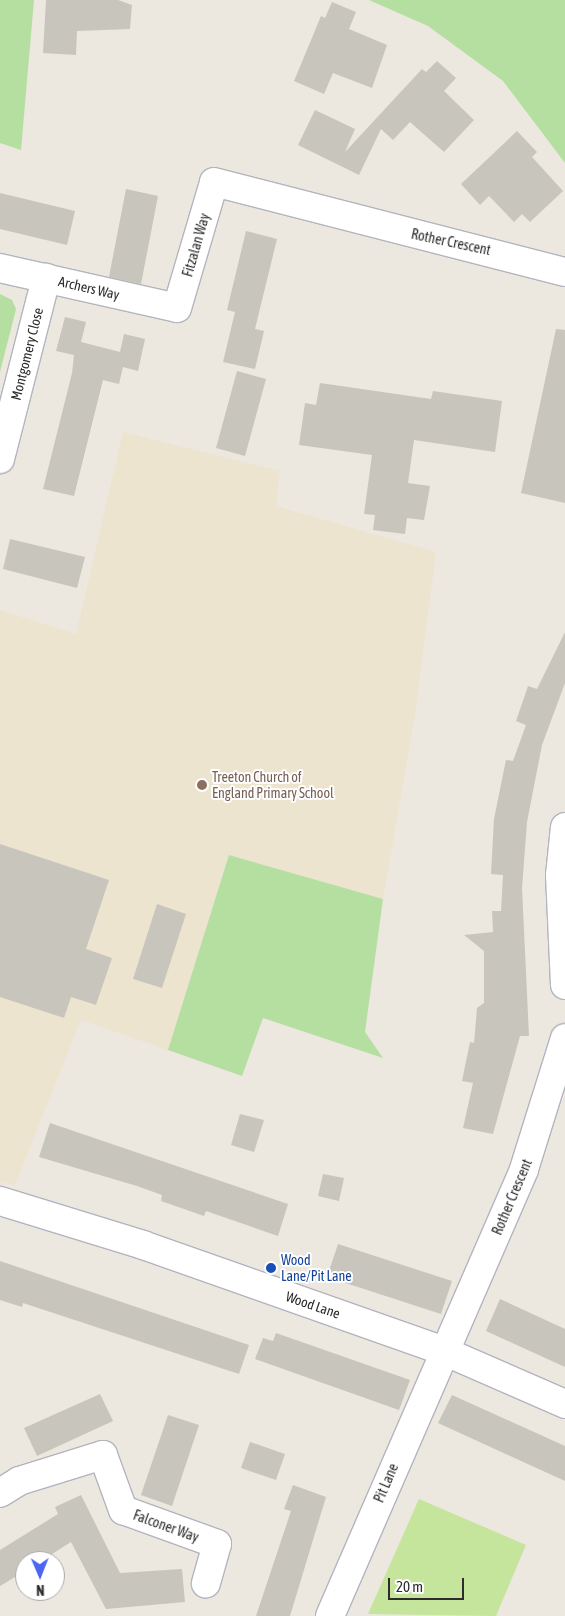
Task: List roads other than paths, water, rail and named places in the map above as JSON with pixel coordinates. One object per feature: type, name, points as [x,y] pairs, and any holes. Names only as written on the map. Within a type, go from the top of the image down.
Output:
[{"type":"street","name":"Rother Crescent","points":[[214,182],[336,217],[482,248],[565,272]]},
{"type":"street","name":"Fitzalan Way","points":[[177,308],[214,182]]},
{"type":"street","name":"Archers Way","points":[[0,268],[177,308]]},
{"type":"street","name":"Montgomery Close","points":[[0,459],[46,278]]},
{"type":"street","points":[[565,827],[560,875],[565,985]]},
{"type":"street","name":"Rother Crescent","points":[[446,1352],[541,1127],[565,1038]]},
{"type":"street","name":"Wood Lane","points":[[0,1201],[143,1245],[446,1352],[565,1404]]},
{"type":"street","name":"Pit Lane","points":[[330,1616],[446,1352]]},
{"type":"street","name":"Falconer Way","points":[[0,1493],[19,1481],[103,1455],[123,1510],[217,1544],[206,1582]]},
{"type":"place","name":"Treeton Church of England Primary School","points":[[202,785]]},
{"type":"place","name":"Wood Lane/Pit Lane","points":[[271,1268]]}]
